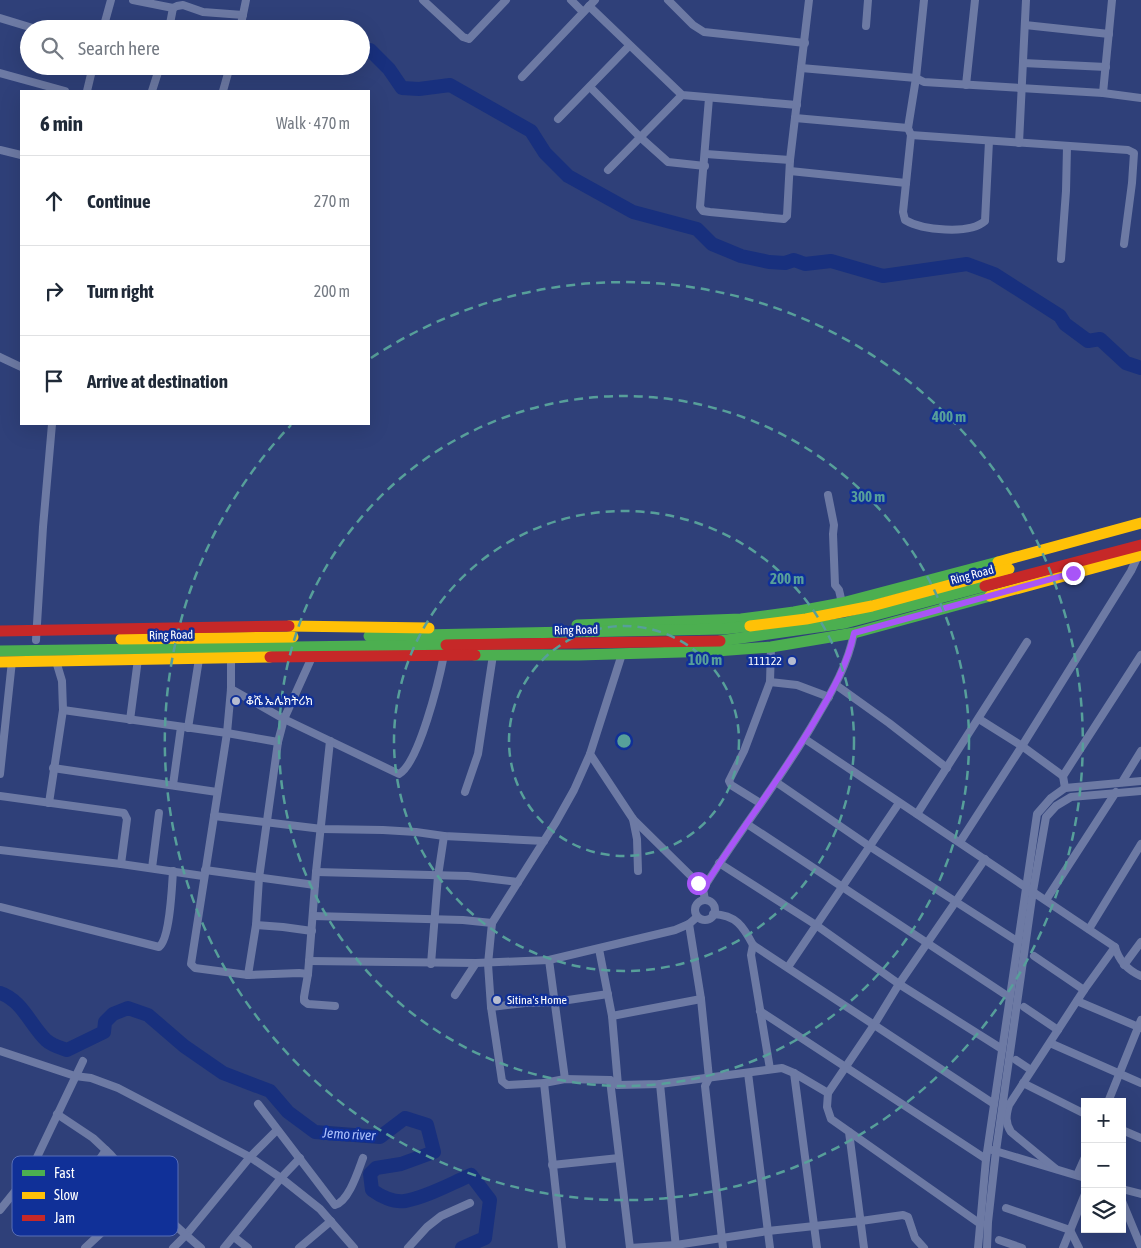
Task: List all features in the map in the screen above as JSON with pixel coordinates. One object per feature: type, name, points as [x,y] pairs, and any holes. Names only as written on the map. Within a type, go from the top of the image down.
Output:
[{"type":"main road","points":[[0,631],[36,635],[248,626],[429,628],[741,619],[842,603],[1141,524]]},
{"type":"main road","name":"Ring Road","points":[[0,641],[36,635],[723,629],[806,619],[872,606],[1141,534]]},
{"type":"main road","name":"Ring Road","points":[[0,651],[711,642],[844,623],[1140,552]]},
{"type":"main road","points":[[0,662],[312,656],[622,654],[771,647],[854,633],[1140,552]]},
{"type":"street","points":[[105,20],[111,0]]},
{"type":"street","points":[[133,0],[173,8],[183,5],[203,12],[243,15]]},
{"type":"street","points":[[242,20],[246,0]]},
{"type":"street","points":[[423,0],[463,37],[469,39],[506,0]]},
{"type":"street","points":[[571,0],[589,6],[682,96],[797,105]]},
{"type":"street","points":[[668,0],[693,25],[704,32],[805,43]]},
{"type":"street","points":[[709,98],[706,154],[700,207],[703,211],[784,219],[786,216],[790,160],[809,0]]},
{"type":"street","points":[[866,26],[868,0]]},
{"type":"street","points":[[924,0],[909,132],[903,212],[905,220],[913,224],[932,228],[968,229],[980,226],[984,221],[989,141]]},
{"type":"street","points":[[966,85],[975,0]]},
{"type":"street","points":[[1019,143],[1026,0]]},
{"type":"street","points":[[1103,93],[1112,0]]},
{"type":"street","points":[[522,77],[589,6]]},
{"type":"street","points":[[171,20],[173,8]]},
{"type":"street","points":[[0,18],[20,24]]},
{"type":"street","points":[[1025,25],[1110,34]]},
{"type":"street","points":[[558,119],[629,46]]},
{"type":"street","points":[[1023,63],[1106,67]]},
{"type":"street","points":[[801,68],[916,78],[924,82],[1103,93],[1141,98]]},
{"type":"street","points":[[0,73],[61,90]]},
{"type":"street","points":[[87,90],[91,75]]},
{"type":"street","points":[[152,90],[157,75]]},
{"type":"street","points":[[222,90],[227,75]]},
{"type":"street","points":[[590,87],[668,162],[705,166]]},
{"type":"street","points":[[608,170],[682,96]]},
{"type":"street","points":[[795,118],[989,141],[1128,150],[1134,153],[1124,244]]},
{"type":"street","points":[[1061,259],[1067,147]]},
{"type":"street","points":[[0,150],[20,155]]},
{"type":"street","points":[[706,154],[790,160]]},
{"type":"street","points":[[790,171],[906,183]]},
{"type":"street","points":[[0,357],[20,367]]},
{"type":"street","points":[[36,635],[42,527],[52,425]]},
{"type":"street","points":[[828,495],[834,525],[836,585],[842,603]]},
{"type":"street","points":[[960,842],[1131,571],[1140,552]]},
{"type":"street","points":[[703,889],[805,739],[836,685],[851,651],[854,633]]},
{"type":"street","points":[[917,814],[1027,642]]},
{"type":"street","points":[[760,803],[731,785],[730,780],[744,751],[770,682],[771,647]]},
{"type":"street","points":[[622,654],[590,754],[574,790],[492,923],[488,964],[491,1007],[502,1081],[507,1085],[544,1083],[565,1079],[610,1080],[618,1085],[660,1084],[782,1068],[828,1093]]},
{"type":"street","points":[[231,689],[284,719],[399,774],[408,766],[425,726],[436,693],[444,655]]},
{"type":"street","points":[[465,792],[478,754],[492,655]]},
{"type":"street","points":[[1065,788],[1063,776],[1141,655]]},
{"type":"street","points":[[248,975],[256,925],[259,878],[266,823],[278,742],[284,719],[312,656]]},
{"type":"street","points":[[231,658],[231,689],[227,732],[191,964],[195,968],[248,975],[308,974]]},
{"type":"street","points":[[130,720],[138,659]]},
{"type":"street","points":[[172,785],[199,659]]},
{"type":"street","points":[[49,803],[63,710],[62,681],[56,661]]},
{"type":"street","points":[[0,774],[2,728],[12,662]]},
{"type":"street","points":[[770,682],[797,685],[829,697]]},
{"type":"street","points":[[836,685],[947,768]]},
{"type":"street","points":[[63,710],[185,728],[227,732],[278,742]]},
{"type":"street","points":[[979,719],[1022,746],[1063,776]]},
{"type":"street","points":[[805,739],[1116,947],[1118,956],[1124,964],[1141,976]]},
{"type":"street","points":[[330,741],[316,872],[308,974],[304,997],[305,1003],[335,1006]]},
{"type":"street","points":[[1122,782],[1141,751]]},
{"type":"street","points":[[590,754],[633,819],[703,889],[706,900],[713,905],[714,914]]},
{"type":"street","points":[[54,768],[217,792]]},
{"type":"street","points":[[978,1248],[987,1149],[1037,814],[1050,798],[1065,788],[1141,781]]},
{"type":"street","points":[[776,782],[954,902],[1018,941]]},
{"type":"street","points":[[987,1248],[996,1152],[1033,891],[1046,817],[1056,806],[1071,797],[1141,791]]},
{"type":"street","points":[[1046,900],[1116,792]]},
{"type":"street","points":[[0,796],[124,813],[127,819],[122,864]]},
{"type":"street","points":[[788,967],[898,803]]},
{"type":"street","points":[[152,868],[159,813]]},
{"type":"street","points":[[214,816],[322,829],[400,831],[444,836],[544,841]]},
{"type":"street","points":[[633,819],[637,838],[638,871]]},
{"type":"street","points":[[748,824],[1009,997]]},
{"type":"street","points":[[432,964],[438,876],[444,836]]},
{"type":"street","points":[[1089,929],[1141,844]]},
{"type":"street","points":[[0,850],[173,871],[315,885]]},
{"type":"street","points":[[979,1224],[849,1132],[832,1119],[827,1108],[828,1093],[954,902],[985,859]]},
{"type":"street","points":[[719,863],[816,925],[899,984],[1002,1049]]},
{"type":"street","points":[[0,907],[159,947],[164,942],[171,907],[173,871]]},
{"type":"street","points":[[316,872],[468,876],[518,882]]},
{"type":"street","points":[[697,917],[695,908],[701,901],[706,900]]},
{"type":"street","points":[[697,917],[706,920],[714,914],[724,914],[734,919],[744,929],[753,945],[994,1104]]},
{"type":"street","points":[[313,916],[463,920],[492,923]]},
{"type":"street","points":[[309,961],[488,964],[549,960],[675,930],[689,924],[697,917]]},
{"type":"street","points":[[689,924],[701,999],[709,1078],[705,1086],[723,1248]]},
{"type":"street","points":[[256,925],[283,926],[312,931]]},
{"type":"street","points":[[1124,964],[1141,942]]},
{"type":"street","points":[[753,945],[751,955],[770,1069]]},
{"type":"street","points":[[1056,1169],[1011,1132],[1007,1126],[1006,1113],[1008,1105],[1084,990],[1116,947]]},
{"type":"street","points":[[599,949],[612,1016],[618,1085]]},
{"type":"street","points":[[1034,956],[1084,990]]},
{"type":"street","points":[[549,960],[565,1079]]},
{"type":"street","points":[[455,995],[476,964]]},
{"type":"street","points":[[491,1007],[524,1002],[555,1002],[608,994]]},
{"type":"street","points":[[612,1016],[701,999]]},
{"type":"street","points":[[1077,1001],[1140,1025],[1110,1098]]},
{"type":"street","points":[[1024,1007],[1058,1030]]},
{"type":"street","points":[[760,1011],[986,1159]]},
{"type":"street","points":[[1050,1043],[1141,1083]]},
{"type":"street","points":[[0,1051],[118,1088],[250,1157],[282,1178],[320,1209],[354,1248]]},
{"type":"street","points":[[1016,1060],[1031,1070]]},
{"type":"street","points":[[37,1156],[83,1061]]},
{"type":"street","points":[[748,1073],[770,1248]]},
{"type":"street","points":[[794,1073],[817,1248]]},
{"type":"street","points":[[610,1080],[630,1248],[676,1246],[768,1231],[903,1215],[908,1217],[915,1238],[924,1248]]},
{"type":"street","points":[[544,1083],[562,1248]]},
{"type":"street","points":[[1024,1083],[1081,1112]]},
{"type":"street","points":[[660,1084],[676,1246]]},
{"type":"street","points":[[258,1104],[330,1200],[336,1205],[351,1188],[364,1158]]},
{"type":"street","points":[[57,1114],[93,1138],[111,1156]]},
{"type":"street","points":[[173,1248],[186,1235],[250,1157],[277,1130]]},
{"type":"street","points":[[849,1132],[864,1248]]},
{"type":"street","points":[[1126,1132],[1141,1138]]},
{"type":"street","points":[[987,1149],[1081,1177]]},
{"type":"street","points":[[102,1156],[106,1150]]},
{"type":"street","points":[[224,1248],[300,1158]]},
{"type":"street","points":[[552,1165],[620,1158]]},
{"type":"street","points":[[1126,1190],[1141,1194]]},
{"type":"street","points":[[0,1210],[12,1195]]},
{"type":"street","points":[[408,1248],[427,1227],[441,1216],[470,1203]]},
{"type":"street","points":[[1063,1248],[1081,1204]]},
{"type":"street","points":[[1006,1208],[1070,1230],[1078,1248]]},
{"type":"street","points":[[1126,1211],[1141,1247]]},
{"type":"street","points":[[299,1248],[331,1221]]},
{"type":"street","points":[[178,1228],[201,1248]]},
{"type":"street","points":[[85,1248],[98,1236]]},
{"type":"street","points":[[234,1237],[248,1248]]},
{"type":"street","points":[[999,1240],[1022,1248]]},
{"type":"waterway","points":[[370,50],[389,69],[402,88],[419,89],[450,85],[531,131],[545,153],[568,176],[633,212],[697,229],[712,244],[741,256],[769,262],[785,263],[794,260],[805,264],[831,261],[883,276],[967,264],[994,274],[1060,316],[1065,324],[1088,341],[1100,339],[1126,363],[1141,368]]},
{"type":"waterway","name":"Jemo river","points":[[0,993],[8,996],[20,1007],[48,1042],[67,1050],[104,1032],[105,1022],[113,1014],[128,1008],[148,1015],[184,1046],[223,1073],[270,1091],[288,1112],[315,1132],[380,1137],[405,1118],[427,1125],[434,1152],[401,1164],[376,1168],[370,1174],[372,1190],[387,1198],[405,1201],[430,1193],[471,1175],[490,1200],[485,1238],[462,1248]]},
{"type":"traffic: fast","points":[[577,625],[741,619],[794,612],[842,603],[998,562]]},
{"type":"traffic: fast","points":[[720,641],[845,623],[985,586]]},
{"type":"traffic: fast","points":[[475,655],[579,655],[716,651],[771,647],[854,633],[990,596]]},
{"type":"traffic: fast","points":[[369,636],[723,629],[750,626]]},
{"type":"traffic: fast","points":[[0,651],[446,645]]},
{"type":"traffic: slow","points":[[998,562],[1141,523]]},
{"type":"traffic: slow","points":[[990,596],[1141,555]]},
{"type":"traffic: slow","points":[[750,626],[806,619],[872,606],[1009,569]]},
{"type":"traffic: slow","points":[[289,626],[429,628]]},
{"type":"traffic: slow","points":[[121,639],[293,637]]},
{"type":"traffic: slow","points":[[0,662],[270,657]]},
{"type":"traffic: jam","points":[[985,586],[1141,545]]},
{"type":"traffic: jam","points":[[0,631],[289,626]]},
{"type":"traffic: jam","points":[[446,645],[720,641]]},
{"type":"traffic: jam","points":[[270,657],[475,655]]},
{"type":"place","name":"111122","points":[[792,661]]},
{"type":"place","name":"ቆሼ ኤሌክትሪክ","points":[[236,701]]},
{"type":"place","name":"Sitina's Home","points":[[497,1000]]},
{"type":"route","points":[[698,883],[703,889],[805,739],[836,685],[851,651],[854,633],[1073,573]]}]
